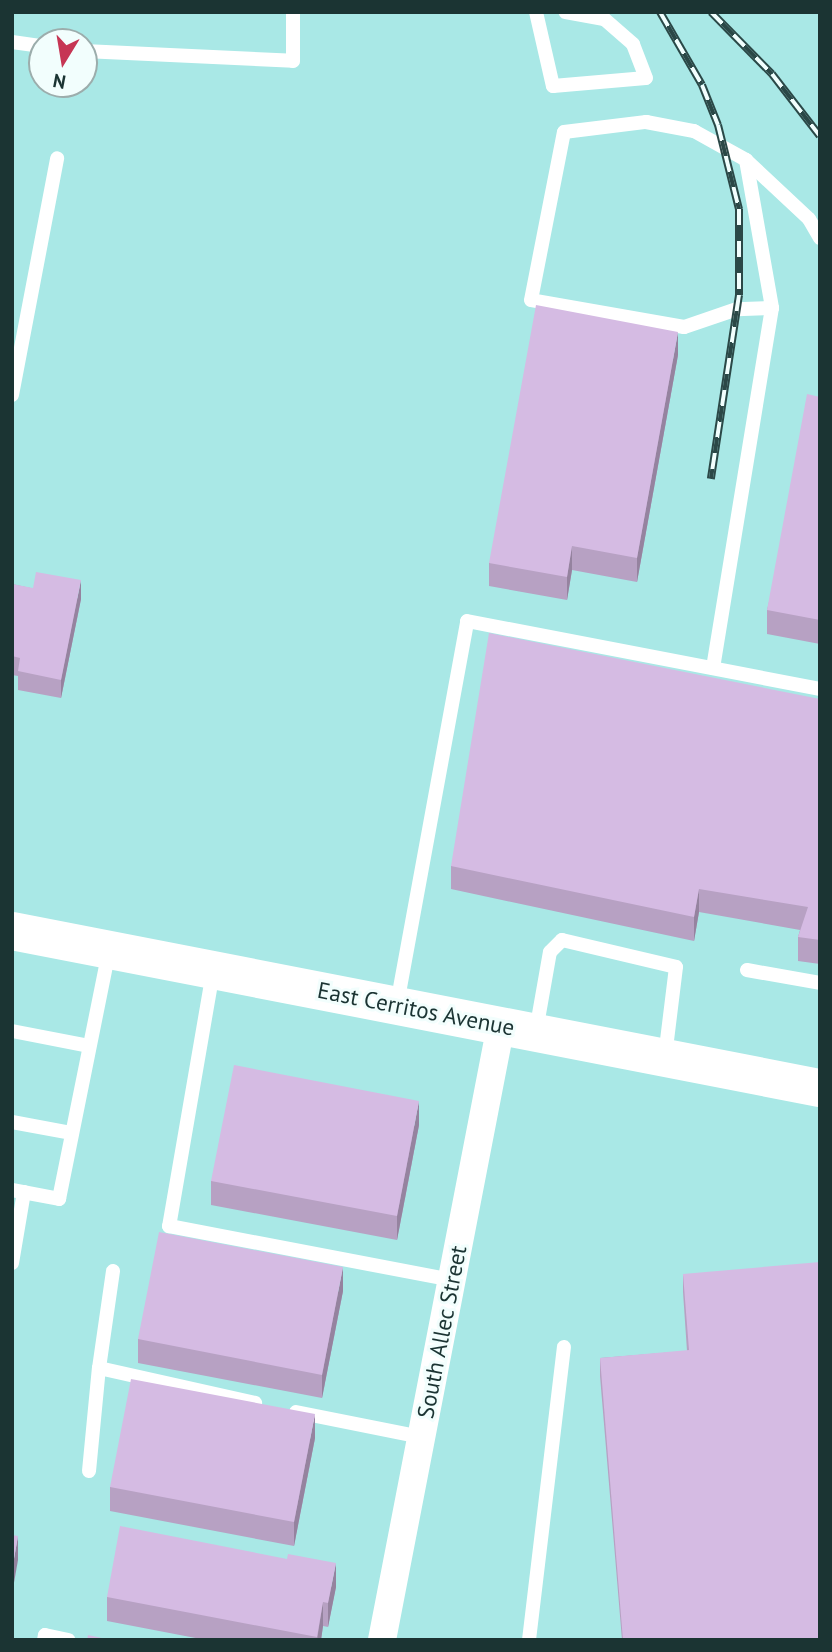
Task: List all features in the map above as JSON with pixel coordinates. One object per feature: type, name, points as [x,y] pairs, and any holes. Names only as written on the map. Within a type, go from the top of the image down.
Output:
[{"type":"main road","name":"East Cerritos Avenue","points":[[12,931],[820,1088]]},
{"type":"street","name":"South Allec Street","points":[[382,1640],[452,1280],[518,1028]]},
{"type":"lane","points":[[98,52],[293,61],[293,12]]},
{"type":"lane","points":[[536,12],[554,86],[646,78],[633,44],[604,19],[566,12]]},
{"type":"lane","points":[[772,308],[737,309],[684,327],[531,300],[564,132],[646,122],[694,131],[746,160],[809,219],[820,238]]},
{"type":"lane","points":[[12,396],[57,158]]},
{"type":"lane","points":[[713,668],[772,308],[746,160]]},
{"type":"lane","points":[[396,1005],[467,621],[820,689]]},
{"type":"lane","points":[[518,1028],[555,943],[562,940],[676,967],[664,1057]]},
{"type":"lane","points":[[12,1263],[18,1191],[59,1199],[109,949]]},
{"type":"lane","points":[[213,970],[169,1226],[388,1270],[452,1280]]},
{"type":"lane","points":[[747,970],[820,984]]},
{"type":"lane","points":[[12,1031],[89,1046]]},
{"type":"lane","points":[[12,1122],[72,1133]]},
{"type":"lane","points":[[89,1471],[99,1368],[113,1271]]},
{"type":"lane","points":[[529,1640],[564,1347]]},
{"type":"lane","points":[[99,1368],[421,1437]]},
{"type":"lane","points":[[44,1640],[45,1635],[68,1640]]},
{"type":"building","points":[[536,305],[678,332],[637,558],[572,546],[567,577],[489,563]]},
{"type":"building","points":[[807,394],[820,397],[820,620],[767,610]]},
{"type":"building","points":[[36,572],[81,580],[61,680],[18,671],[20,658],[12,656],[12,584],[33,588]]},
{"type":"building","points":[[489,633],[820,699],[820,940],[798,937],[808,907],[699,889],[694,917],[451,866]]},
{"type":"building","points":[[234,1065],[419,1101],[397,1216],[211,1181]]},
{"type":"building","points":[[159,1232],[343,1267],[322,1375],[138,1339]]},
{"type":"building","points":[[820,1262],[820,1640],[623,1640],[600,1358],[689,1350],[683,1274]]},
{"type":"building","points":[[131,1379],[315,1414],[294,1522],[110,1487]]},
{"type":"building","points":[[120,1526],[287,1559],[288,1554],[336,1563],[328,1603],[323,1602],[317,1637],[107,1597]]},
{"type":"building","points":[[12,1535],[18,1536],[12,1570]]},
{"type":"building","points":[[88,1635],[111,1640],[87,1640]]},
{"type":"railway","points":[[660,12],[702,85],[718,125],[739,209],[739,295],[711,479]]},
{"type":"railway","points":[[711,12],[772,74],[820,136]]}]
